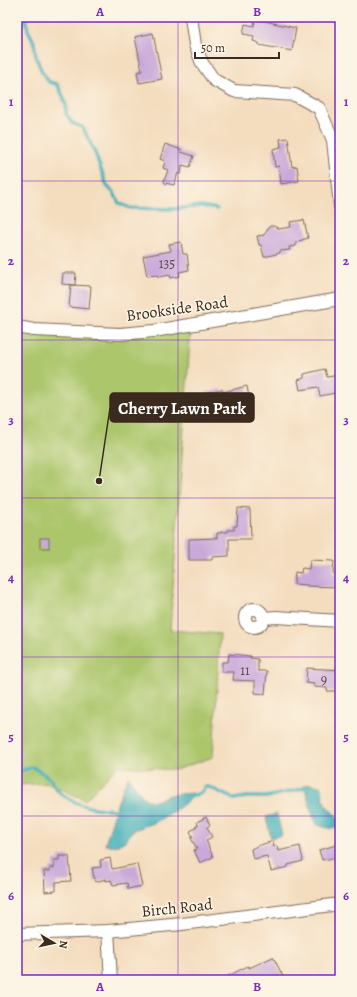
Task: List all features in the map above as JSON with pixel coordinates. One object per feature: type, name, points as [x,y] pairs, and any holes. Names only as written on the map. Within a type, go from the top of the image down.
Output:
[{"type":"street","points":[[191,17],[195,45],[202,64],[214,80],[234,91],[295,95],[319,108],[333,140],[340,206]]},
{"type":"street","name":"Brookside Road","points":[[17,327],[34,330],[120,334],[154,331],[340,299]]},
{"type":"street","points":[[264,618],[276,617],[340,621]]},
{"type":"street","name":"Birch Road","points":[[17,934],[108,931],[182,924],[340,904]]},
{"type":"street","points":[[108,931],[111,980]]},
{"type":"green space","points":[[17,322],[59,331],[191,325],[170,630],[220,634],[213,757],[175,770],[118,766],[85,800],[49,783],[17,785]]},
{"type":"water","points":[[128,776],[142,796],[148,800],[155,801],[169,795],[193,793],[193,797],[158,821],[132,831],[125,841],[118,845],[105,845],[117,804]]},
{"type":"water","points":[[309,784],[320,786],[325,804],[340,820],[340,828],[327,828],[315,823],[304,785]]},
{"type":"water","points":[[277,814],[282,835],[271,838],[266,817]]},
{"type":"building","points":[[255,19],[296,28],[292,51],[259,45],[259,43],[253,41],[254,36],[243,34],[245,24],[254,26]]},
{"type":"building","points":[[153,33],[162,79],[139,83],[137,72],[142,71],[135,37]]},
{"type":"building","points":[[288,138],[292,167],[297,166],[299,181],[281,184],[279,166],[275,167],[273,149],[281,147],[280,139]]},
{"type":"building","points":[[165,144],[182,150],[181,152],[194,156],[190,167],[182,165],[181,174],[178,173],[174,185],[165,183],[164,181],[168,170],[163,168],[165,161],[160,159]]},
{"type":"building","points":[[304,220],[308,238],[296,242],[296,246],[289,247],[290,250],[280,251],[280,253],[264,257],[257,236],[264,235],[270,226],[274,226],[279,229],[291,227],[290,222]]},
{"type":"building","points":[[181,242],[183,254],[187,254],[189,270],[179,272],[180,276],[171,278],[170,275],[158,277],[158,275],[147,276],[143,256],[171,251],[169,244]]},
{"type":"building","points":[[63,273],[76,273],[75,285],[62,284]]},
{"type":"building","points":[[71,285],[91,286],[89,309],[69,307]]},
{"type":"building","points":[[325,369],[327,377],[340,375],[340,392],[320,396],[318,387],[300,390],[298,380],[304,378],[304,374]]},
{"type":"building","points":[[247,386],[249,398],[246,399],[249,407],[226,411],[226,408],[217,410],[216,405],[206,402],[204,393],[222,389],[223,392]]},
{"type":"building","points":[[238,508],[250,509],[251,539],[229,539],[229,556],[212,557],[212,560],[189,560],[189,539],[217,538],[217,533],[234,530],[234,526],[237,526]]},
{"type":"building","points":[[40,538],[49,538],[49,548],[40,548]]},
{"type":"building","points":[[310,560],[334,561],[333,574],[339,574],[338,587],[294,584],[295,572],[301,573],[302,568],[309,569]]},
{"type":"building","points":[[229,654],[251,656],[250,658],[258,659],[258,671],[267,671],[265,694],[255,693],[255,681],[233,680],[234,672],[222,672],[222,662],[228,662]]},
{"type":"building","points":[[307,668],[340,670],[339,691],[327,691],[327,688],[314,687],[314,684],[306,683]]},
{"type":"building","points":[[206,817],[210,825],[207,827],[212,837],[206,840],[213,857],[200,863],[194,850],[197,849],[191,838],[193,837],[190,831],[196,828],[195,827],[198,825],[197,822]]},
{"type":"building","points":[[273,841],[274,847],[277,846],[278,851],[300,846],[303,861],[288,865],[288,867],[271,871],[267,856],[253,859],[251,849]]},
{"type":"building","points":[[340,844],[340,857],[322,860],[319,850]]},
{"type":"building","points":[[59,856],[69,856],[71,881],[56,882],[56,891],[45,892],[44,871],[50,871],[50,868],[54,868],[54,860],[59,860]]},
{"type":"building","points":[[110,858],[112,869],[137,864],[142,886],[128,889],[127,883],[113,885],[111,880],[106,881],[106,879],[95,882],[92,868],[101,867],[100,860]]},
{"type":"building","points":[[273,957],[285,980],[220,980],[248,966],[249,968]]},
{"type":"waterway","points":[[25,17],[28,30],[34,42],[36,57],[42,72],[49,82],[57,84],[66,105],[66,114],[72,123],[82,127],[85,132],[95,153],[107,186],[114,193],[119,203],[130,208],[173,209],[202,206],[217,209]]},
{"type":"waterway","points":[[17,772],[33,767],[51,779],[56,789],[68,799],[89,807],[119,810]]},
{"type":"waterway","points":[[191,796],[201,793],[205,787],[209,787],[234,799],[246,797],[267,797],[305,788],[307,790]]},
{"type":"place","name":"Cherry Lawn Park","points":[[99,481]]}]
